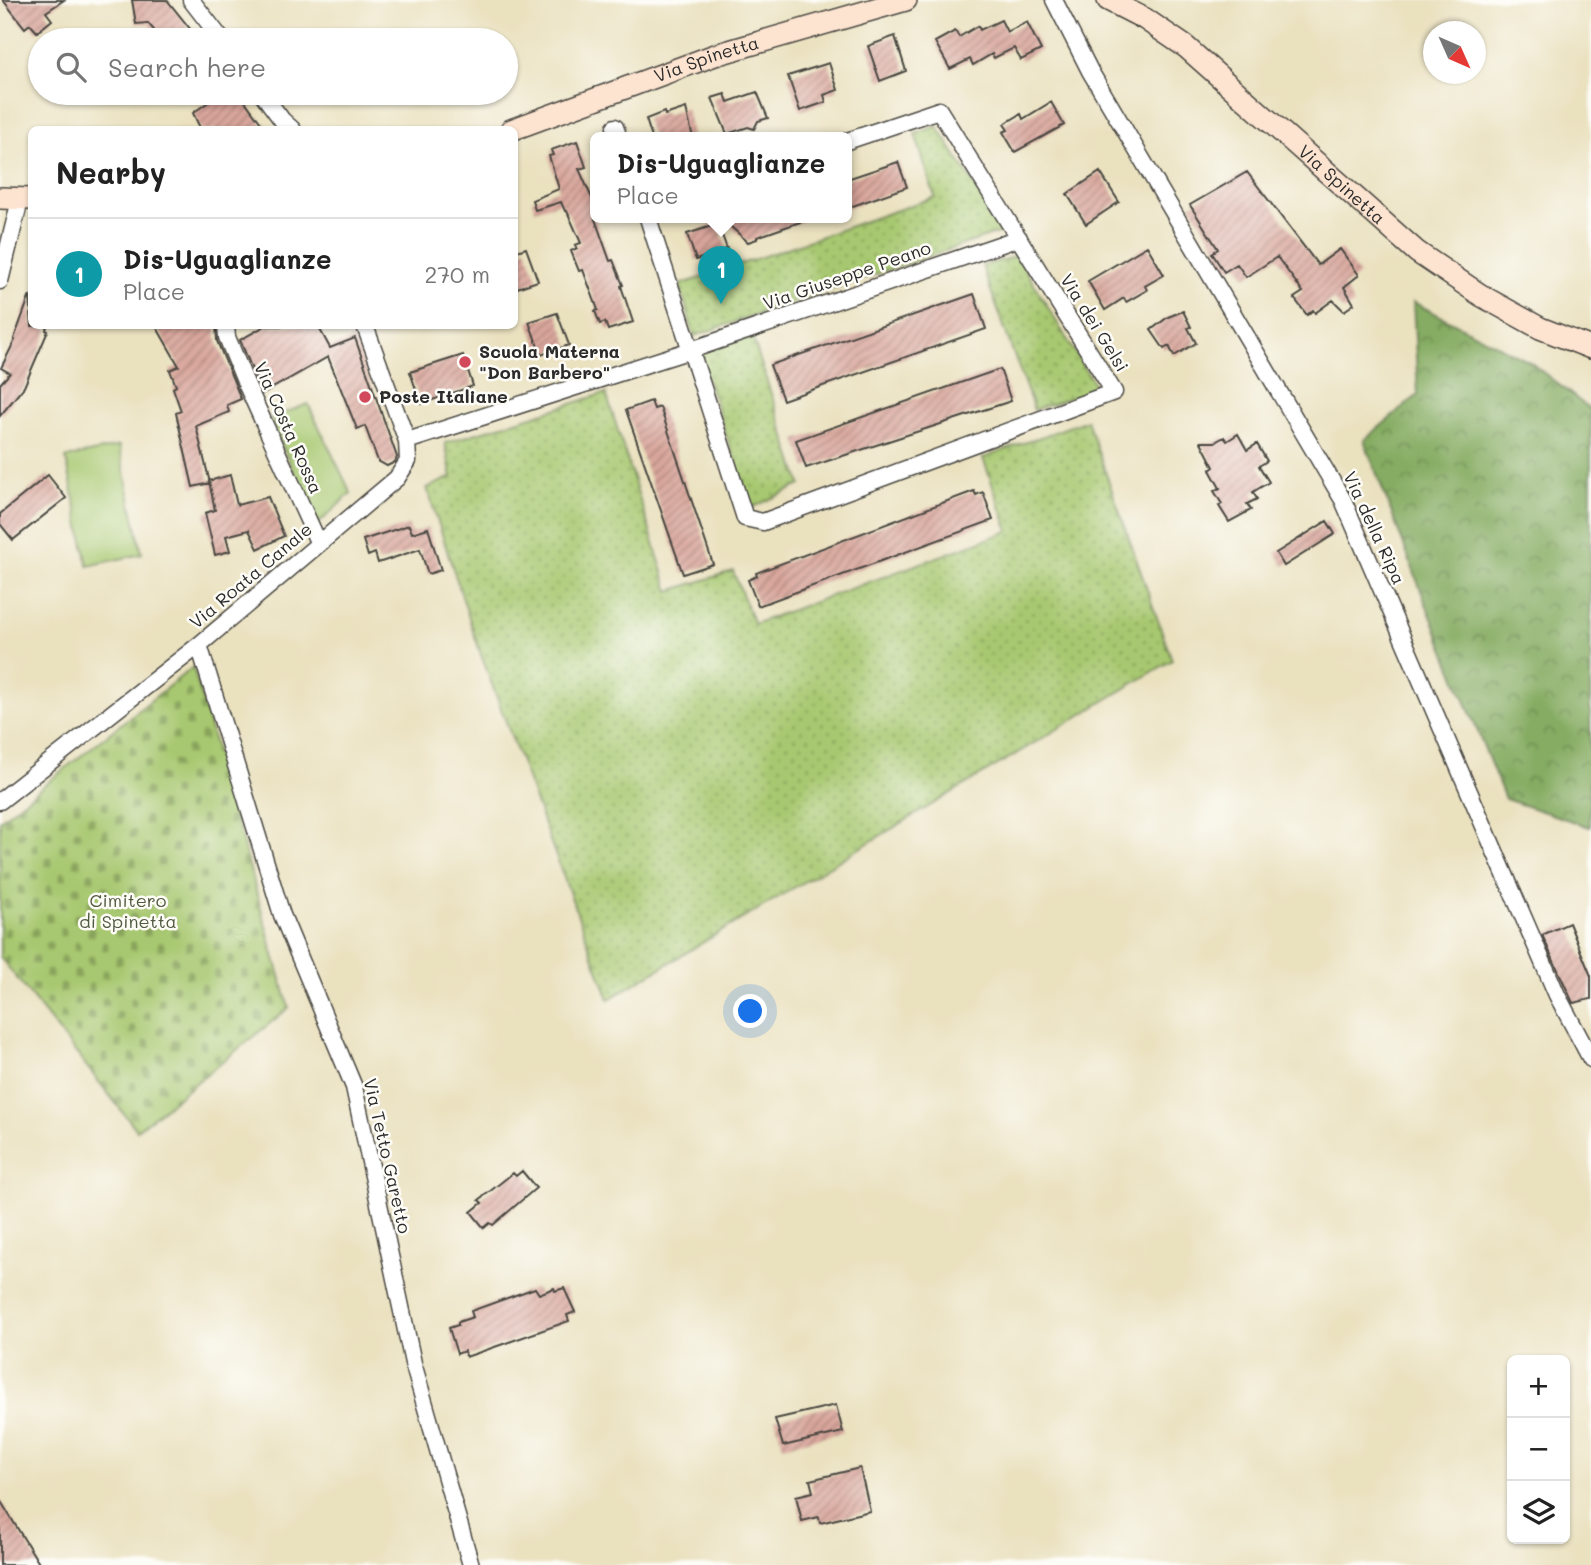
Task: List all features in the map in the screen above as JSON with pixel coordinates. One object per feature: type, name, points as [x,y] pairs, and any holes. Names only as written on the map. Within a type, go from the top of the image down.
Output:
[{"type":"main road","name":"Via Spinetta","points":[[518,127],[715,55],[906,0]]},
{"type":"main road","name":"Via Spinetta","points":[[1108,0],[1145,19],[1186,47],[1417,252],[1482,296],[1540,328],[1591,348]]},
{"type":"street","points":[[191,0],[213,28]]},
{"type":"street","name":"Via della Ripa","points":[[1054,0],[1090,71],[1343,500],[1558,995],[1591,1059]]},
{"type":"street","points":[[270,105],[287,126]]},
{"type":"street","name":"Via dei Gelsi","points":[[691,350],[745,518],[764,522],[1114,392],[939,110],[852,139]]},
{"type":"street","points":[[0,281],[17,199]]},
{"type":"street","points":[[650,223],[691,350]]},
{"type":"street","name":"Via Giuseppe Peano","points":[[407,440],[691,350],[1019,238]]},
{"type":"street","name":"Via Costa Rossa","points":[[226,329],[244,379],[319,544]]},
{"type":"street","points":[[366,329],[407,440]]},
{"type":"street","name":"Via Roata Canale","points":[[0,801],[199,645],[397,478],[408,461],[407,440]]},
{"type":"street","name":"Via Tetto Garetto","points":[[199,645],[282,915],[354,1087],[413,1363],[471,1565]]},
{"type":"green space","points":[[937,126],[1004,231],[694,336],[680,285],[935,197],[915,134]]},
{"type":"green space","points":[[1017,256],[1097,389],[1034,410],[982,266]]},
{"type":"green space","points":[[1413,302],[1530,362],[1591,410],[1590,827],[1505,799],[1426,604],[1364,440],[1418,395]]},
{"type":"green space","points":[[752,336],[801,485],[751,508],[698,352]]},
{"type":"green space","points":[[606,393],[669,591],[733,571],[754,624],[1009,531],[983,458],[1087,420],[1172,660],[609,999],[480,652],[427,488],[452,477],[445,443]]},
{"type":"green space","points":[[308,404],[351,493],[317,525],[270,418]]},
{"type":"green space","points":[[119,446],[142,554],[88,566],[66,458]]},
{"type":"green space","name":"Cimitero di Spinetta","points":[[193,667],[289,1008],[137,1130],[0,957],[0,820]]},
{"type":"building","points":[[3,0],[64,0],[46,12],[52,20],[42,28],[34,28],[30,24],[25,28]]},
{"type":"building","points":[[132,0],[167,0],[189,28],[152,28],[148,23],[136,24]]},
{"type":"building","points":[[1001,20],[1007,32],[1027,22],[1041,50],[1021,60],[1014,48],[994,58],[992,54],[973,65],[970,59],[950,69],[935,42],[955,31],[959,37],[978,26],[980,30]]},
{"type":"building","points":[[895,36],[906,71],[880,81],[868,46]]},
{"type":"building","points":[[829,63],[838,90],[824,95],[826,102],[800,111],[788,76]]},
{"type":"building","points":[[757,92],[768,118],[758,121],[754,129],[748,127],[726,132],[712,98],[725,94],[728,102]]},
{"type":"building","points":[[1051,102],[1064,125],[1015,152],[1003,132],[1008,130],[1004,124],[1021,114],[1023,119]]},
{"type":"building","points":[[204,105],[248,105],[263,126],[199,126],[193,113]]},
{"type":"building","points":[[686,108],[692,132],[650,132],[646,119],[664,112],[665,115]]},
{"type":"building","points":[[577,141],[586,167],[579,169],[590,194],[590,223],[596,223],[610,261],[613,260],[633,322],[608,330],[605,322],[600,324],[595,311],[598,310],[583,270],[579,271],[571,251],[577,248],[575,245],[581,243],[567,211],[561,202],[535,210],[532,200],[559,189],[549,156],[553,155],[551,150]]},
{"type":"building","points":[[898,162],[907,187],[852,206],[852,177]]},
{"type":"building","points":[[1100,172],[1119,202],[1086,224],[1067,194]]},
{"type":"building","points":[[1247,172],[1318,265],[1340,249],[1359,275],[1344,287],[1354,304],[1344,311],[1333,300],[1315,313],[1313,310],[1307,315],[1294,298],[1303,292],[1277,257],[1246,277],[1237,264],[1224,272],[1212,253],[1218,249],[1190,205]]},
{"type":"building","points":[[727,223],[797,223],[757,237],[748,242]]},
{"type":"building","points":[[718,224],[727,249],[696,260],[687,234]]},
{"type":"building","points":[[1147,246],[1164,275],[1145,286],[1147,290],[1126,302],[1124,298],[1105,310],[1088,281]]},
{"type":"building","points":[[526,248],[538,281],[518,288],[518,251]]},
{"type":"building","points":[[974,294],[986,329],[783,400],[770,365]]},
{"type":"building","points":[[28,300],[28,329],[48,331],[24,387],[0,416],[0,384],[10,373],[1,368]]},
{"type":"building","points":[[1183,311],[1196,343],[1174,356],[1169,346],[1164,349],[1151,330],[1168,317]]},
{"type":"building","points":[[557,313],[569,345],[541,355],[529,322]]},
{"type":"building","points":[[158,329],[216,329],[217,341],[241,399],[227,405],[229,412],[196,426],[210,483],[193,487],[176,413],[181,411],[170,370],[179,366]]},
{"type":"building","points":[[260,329],[320,329],[330,348],[355,338],[397,457],[395,462],[387,466],[378,461],[365,426],[357,429],[328,357],[262,394],[240,340]]},
{"type":"building","points":[[463,355],[473,386],[421,404],[410,372]]},
{"type":"building","points":[[1000,369],[1011,401],[806,468],[796,440]]},
{"type":"building","points":[[651,401],[654,409],[660,407],[713,564],[683,574],[626,410]]},
{"type":"building","points":[[1238,434],[1247,450],[1257,444],[1267,461],[1259,466],[1269,482],[1253,492],[1257,499],[1247,504],[1251,510],[1229,522],[1219,506],[1222,504],[1214,491],[1220,488],[1210,470],[1214,467],[1201,442],[1215,442],[1224,437],[1227,441]]},
{"type":"building","points":[[48,475],[66,498],[13,540],[0,524],[0,514]]},
{"type":"building","points":[[230,475],[237,505],[268,497],[284,536],[258,549],[249,530],[226,536],[230,551],[215,555],[205,513],[215,510],[209,481]]},
{"type":"building","points":[[974,491],[976,495],[983,492],[993,520],[758,606],[748,580],[757,576],[756,573]]},
{"type":"building","points":[[1327,521],[1335,534],[1284,566],[1276,553]]},
{"type":"building","points":[[409,525],[412,533],[428,528],[441,570],[428,574],[420,549],[378,563],[375,553],[368,556],[363,540]]},
{"type":"building","points":[[1569,923],[1591,976],[1591,999],[1573,1003],[1542,935]]},
{"type":"building","points":[[522,1171],[536,1188],[493,1225],[490,1223],[484,1228],[471,1212],[482,1203],[479,1200],[513,1173],[516,1176]]},
{"type":"building","points":[[535,1288],[539,1294],[554,1288],[555,1291],[564,1288],[575,1312],[567,1315],[569,1321],[466,1357],[464,1351],[457,1354],[449,1328],[473,1317],[471,1311]]},
{"type":"building","points":[[836,1405],[843,1432],[783,1446],[775,1419]]},
{"type":"building","points":[[860,1468],[870,1511],[820,1523],[819,1517],[802,1521],[796,1496],[813,1492],[810,1480]]},
{"type":"building","points":[[0,1500],[40,1565],[0,1565]]},
{"type":"place","name":"Dis-Uguaglianze","points":[[721,304]]},
{"type":"place","name":"Scuola Materna \"Don Barbero\"","points":[[465,362]]},
{"type":"place","name":"Poste Italiane","points":[[365,397]]}]
